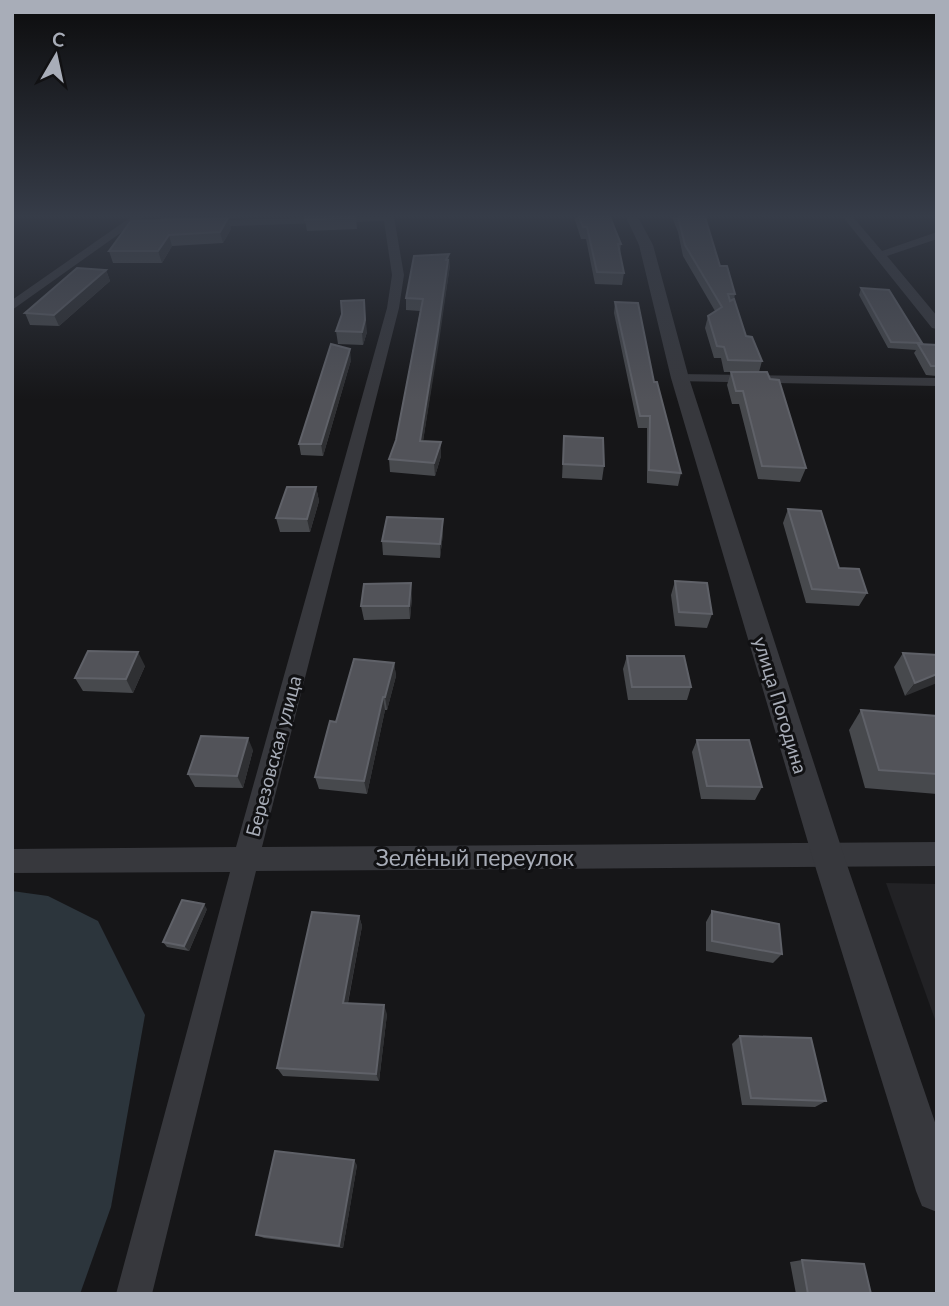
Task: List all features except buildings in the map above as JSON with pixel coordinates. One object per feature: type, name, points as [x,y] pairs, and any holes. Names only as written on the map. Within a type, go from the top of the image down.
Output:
[{"type":"street","points":[[12,306],[51,278]]},
{"type":"street","name":"Березовская улица","points":[[134,1294],[246,859],[393,308],[398,278]]},
{"type":"street","name":"улица Погодина","points":[[654,278],[680,378],[828,856],[937,1191]]},
{"type":"street","points":[[898,278],[937,325]]},
{"type":"street","points":[[680,378],[937,382]]},
{"type":"street","name":"Зелёный переулок","points":[[12,861],[937,853]]},
{"type":"shaded area","points":[[886,883],[937,884],[937,1025]]},
{"type":"shaded area","points":[[12,891],[48,896],[98,921],[145,1015],[111,1207],[80,1294],[12,1294]]}]
